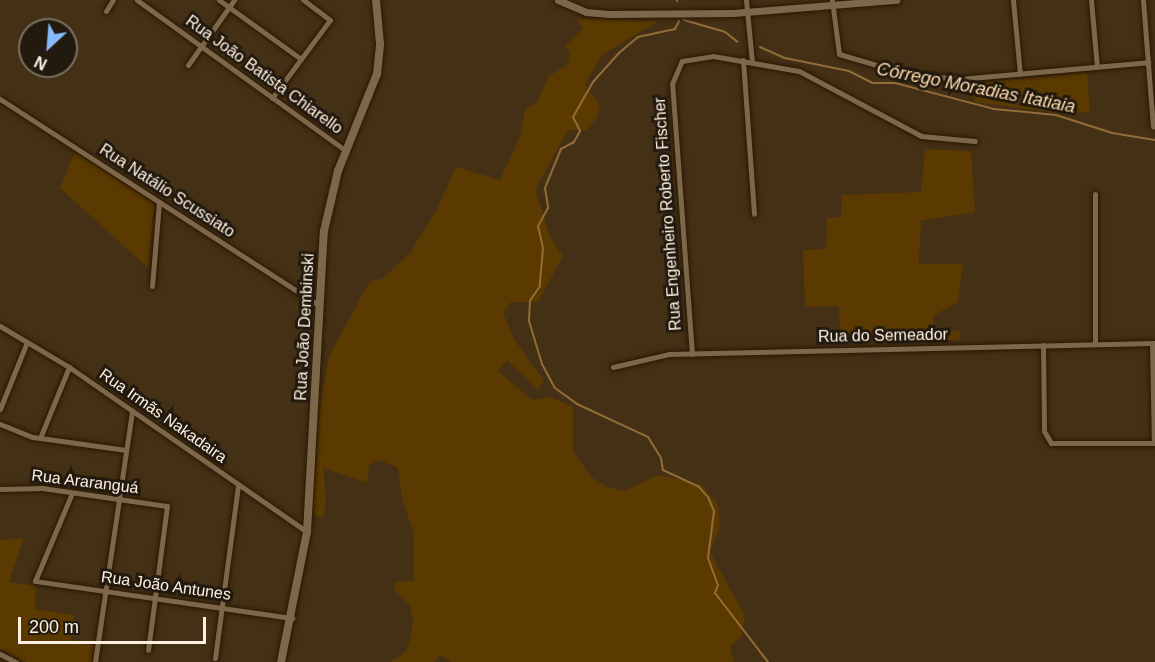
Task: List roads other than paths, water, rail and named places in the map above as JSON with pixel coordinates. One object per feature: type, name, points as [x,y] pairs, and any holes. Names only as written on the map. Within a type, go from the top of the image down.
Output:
[{"type":"main road","name":"Rua João Dembinski","points":[[281,662],[292,618],[307,532],[326,216],[346,151],[377,74],[380,44],[376,0]]},
{"type":"street","points":[[106,11],[113,0]]},
{"type":"street","name":"Rua João Batista Chiarello","points":[[137,0],[346,151]]},
{"type":"street","points":[[219,0],[302,59]]},
{"type":"street","points":[[188,65],[234,0]]},
{"type":"street","points":[[272,98],[330,20],[303,0]]},
{"type":"street","points":[[558,0],[586,12],[609,15],[747,12],[832,3],[896,0]]},
{"type":"street","points":[[746,0],[752,62]]},
{"type":"street","points":[[1013,0],[1020,74]]},
{"type":"street","points":[[1091,0],[1097,67]]},
{"type":"street","points":[[1143,0],[1153,127]]},
{"type":"street","points":[[832,3],[839,54],[934,78],[1020,74],[1148,62]]},
{"type":"street","name":"Rua Engenheiro Roberto Fischer","points":[[692,354],[672,84],[675,72],[691,57],[744,60]]},
{"type":"street","points":[[754,214],[744,60],[810,75],[921,136],[975,141]]},
{"type":"street","name":"Rua Natálio Scussiato","points":[[0,99],[320,306]]},
{"type":"street","points":[[1095,194],[1095,344]]},
{"type":"street","points":[[152,286],[159,202]]},
{"type":"street","name":"Rua Irmãs Nakadaira","points":[[0,326],[69,368],[307,532]]},
{"type":"street","points":[[0,409],[27,342]]},
{"type":"street","points":[[1043,345],[1044,431],[1051,442],[1155,443],[1153,343]]},
{"type":"street","name":"Rua do Semeador","points":[[613,367],[651,356],[692,354],[1153,343]]},
{"type":"street","points":[[40,438],[69,368]]},
{"type":"street","points":[[95,662],[132,411]]},
{"type":"street","points":[[0,424],[40,438],[126,450]]},
{"type":"street","points":[[215,658],[238,485]]},
{"type":"street","name":"Rua Araranguá","points":[[0,489],[72,493],[167,506],[154,598]]},
{"type":"street","name":"Rua João Antunes","points":[[72,493],[35,581],[292,618]]},
{"type":"street","points":[[148,650],[154,598]]},
{"type":"street","points":[[0,654],[16,662]]},
{"type":"waterway","name":"Córrego Moradias Itatiaia","points":[[684,20],[725,32],[738,42]]},
{"type":"waterway","points":[[679,21],[675,29],[638,37],[619,53],[593,82],[573,117],[580,131],[574,142],[561,149],[545,188],[548,208],[538,226],[543,248],[540,286],[530,301],[529,321],[542,364],[555,388],[577,404],[648,437],[661,458],[663,470],[698,486],[708,497],[714,511],[708,558],[718,585],[715,593],[768,662]]},
{"type":"waterway","name":"Córrego Moradias Itatiaia","points":[[760,47],[785,58],[849,71],[873,83],[895,83],[994,109],[1056,115],[1112,133],[1155,140]]}]
